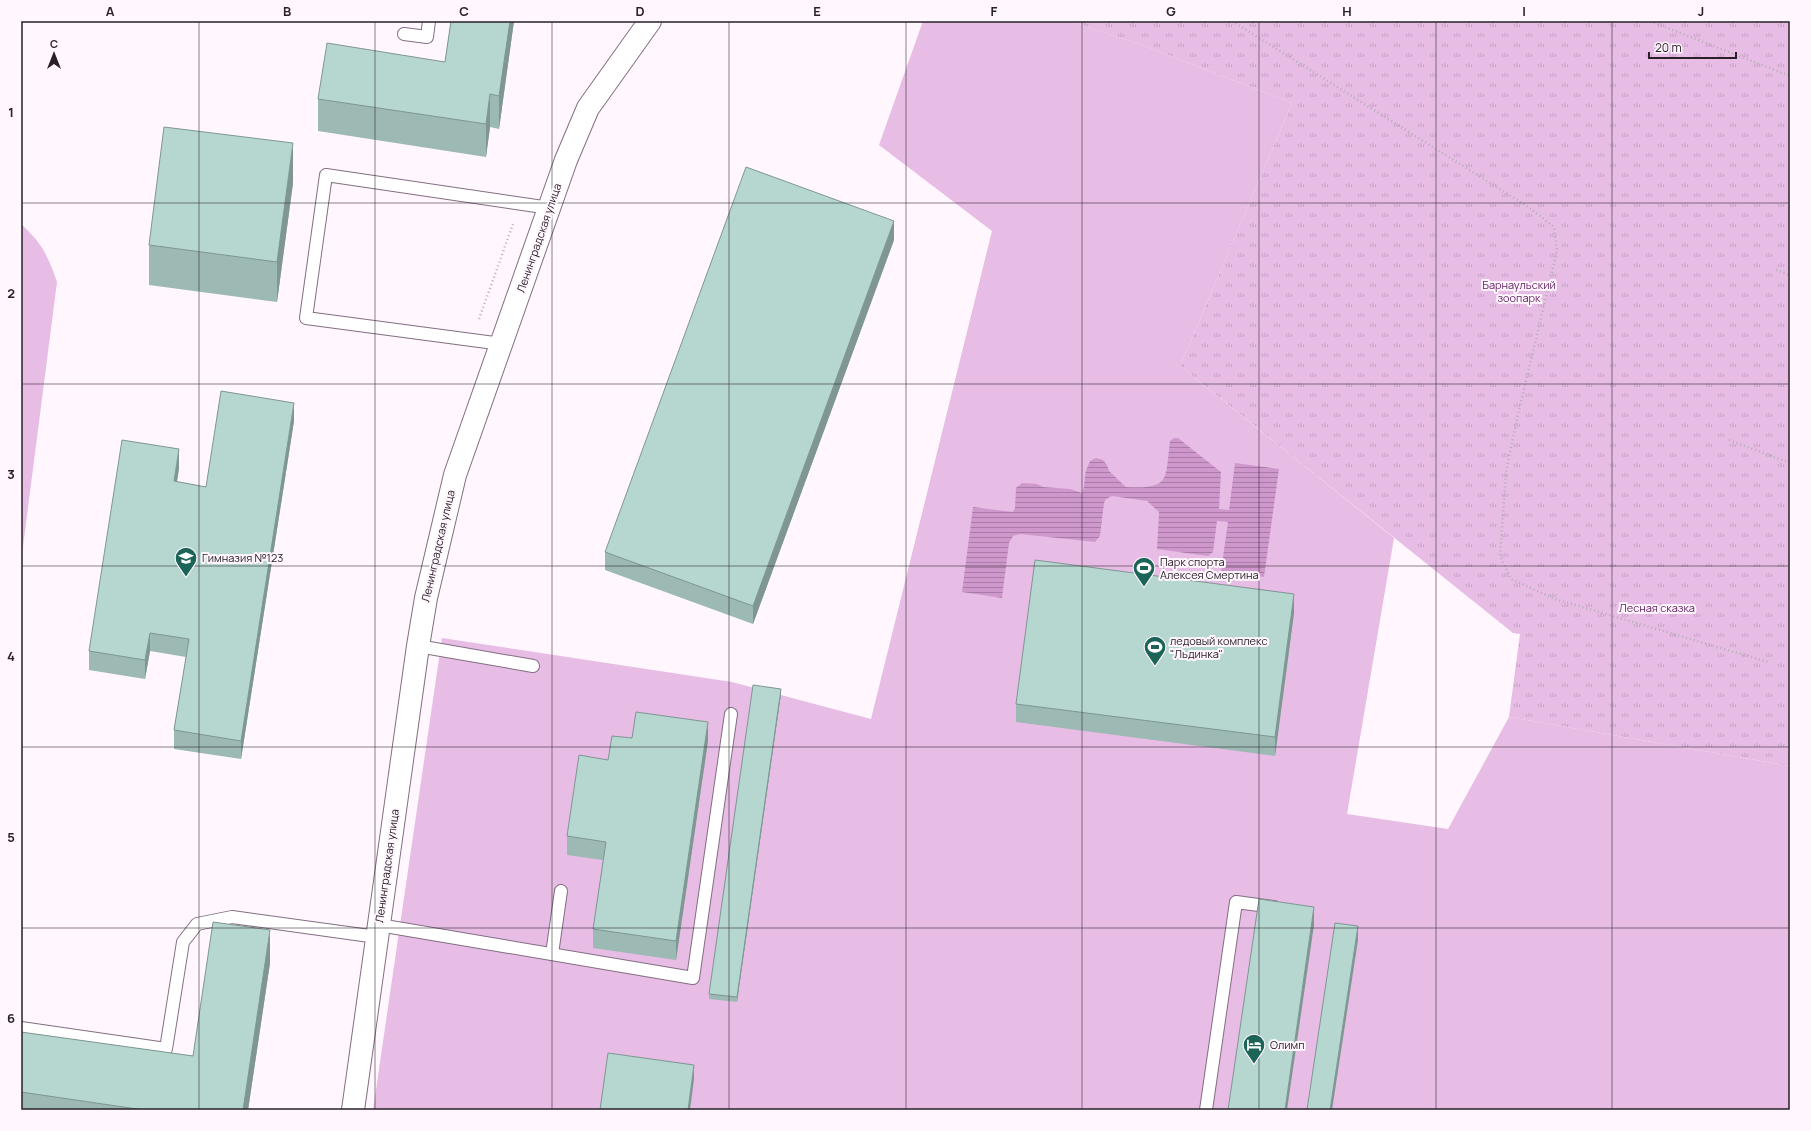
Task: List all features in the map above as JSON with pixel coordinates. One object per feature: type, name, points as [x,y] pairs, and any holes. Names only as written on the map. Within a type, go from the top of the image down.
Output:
[{"type":"street","name":"Ленинградская улица","points":[[354,1110],[418,646],[426,598],[455,475],[566,160],[588,108],[650,21]]},
{"type":"lane","points":[[404,34],[426,37],[429,21]]},
{"type":"lane","points":[[502,344],[306,318],[326,175],[550,208]]},
{"type":"lane","points":[[418,646],[533,666]]},
{"type":"lane","points":[[21,1028],[166,1048],[183,942],[197,924],[232,917],[378,931],[552,954],[693,978],[731,714]]},
{"type":"lane","points":[[552,954],[561,891]]},
{"type":"lane","points":[[1206,1110],[1236,902],[1285,909]]},
{"type":"path","points":[[1232,21],[1530,208],[1554,228],[1557,251],[1518,414],[1506,472],[1500,556],[1511,579],[1554,600],[1768,662]]},
{"type":"path","points":[[1650,21],[1790,76]]},
{"type":"path","points":[[1776,270],[1790,275]]},
{"type":"path","points":[[1730,440],[1790,463]]},
{"type":"green space","name":"Парк спорта Алексея Смертина","points":[[923,21],[1070,21],[1142,45],[1292,103],[1180,366],[1394,538],[1347,814],[1448,829],[1509,717],[1790,766],[1790,1110],[373,1110],[442,638],[732,682],[871,719],[992,231],[879,145]]},
{"type":"green space","name":"Барнаульский зоопарк","points":[[1070,21],[1790,21],[1790,766],[1509,717],[1520,634],[1513,633],[1180,366],[1292,103],[1142,45]]},
{"type":"green space","points":[[21,224],[44,250],[57,282],[21,562]]},
{"type":"shaded area","points":[[1174,438],[1178,438],[1221,472],[1219,509],[1229,510],[1235,463],[1279,469],[1264,577],[1221,571],[1228,522],[1217,521],[1213,552],[1208,556],[1157,549],[1159,512],[1147,501],[1112,496],[1106,499],[1104,503],[1100,536],[1095,542],[1020,534],[1013,536],[1009,543],[1002,598],[962,592],[973,507],[1013,512],[1015,508],[1016,488],[1022,483],[1037,484],[1043,487],[1070,489],[1082,493],[1085,475],[1090,461],[1096,458],[1103,460],[1109,471],[1126,487],[1141,487],[1158,484],[1166,473],[1170,441]]},
{"type":"building","points":[[451,21],[510,21],[499,96],[490,94],[486,124],[318,99],[327,43],[445,62]]},
{"type":"building","points":[[164,127],[293,143],[277,262],[149,245]]},
{"type":"building","points":[[746,167],[894,221],[753,606],[605,552]]},
{"type":"building","name":"Гимназия №123","points":[[221,391],[294,403],[241,741],[174,730],[189,639],[150,633],[145,660],[89,651],[122,440],[179,449],[174,481],[206,487]]},
{"type":"building","name":"ледовый комплекс \"Льдинка\"","points":[[1035,560],[1294,594],[1275,737],[1016,704]]},
{"type":"building","points":[[753,685],[781,689],[737,997],[709,994]]},
{"type":"building","points":[[636,712],[708,722],[676,941],[593,929],[606,842],[567,836],[579,755],[608,760],[612,736],[632,738]]},
{"type":"building","points":[[1259,899],[1314,907],[1285,1110],[1228,1110]]},
{"type":"building","points":[[213,922],[270,930],[243,1110],[144,1110],[21,1092],[21,1032],[193,1056]]},
{"type":"building","points":[[1335,923],[1358,926],[1330,1110],[1307,1110]]},
{"type":"building","points":[[608,1053],[694,1065],[688,1110],[600,1110]]},
{"type":"place","name":"Гимназия №123","points":[[186,578]]},
{"type":"place","name":"Парк спорта Алексея Смертина","points":[[1144,588]]},
{"type":"place","name":"ледовый комплекс \"Льдинка\"","points":[[1155,666]]},
{"type":"place","name":"Олимп","points":[[1254,1064]]},
{"type":"park label","name":"Лесная сказка","points":[[1657,608]]}]
